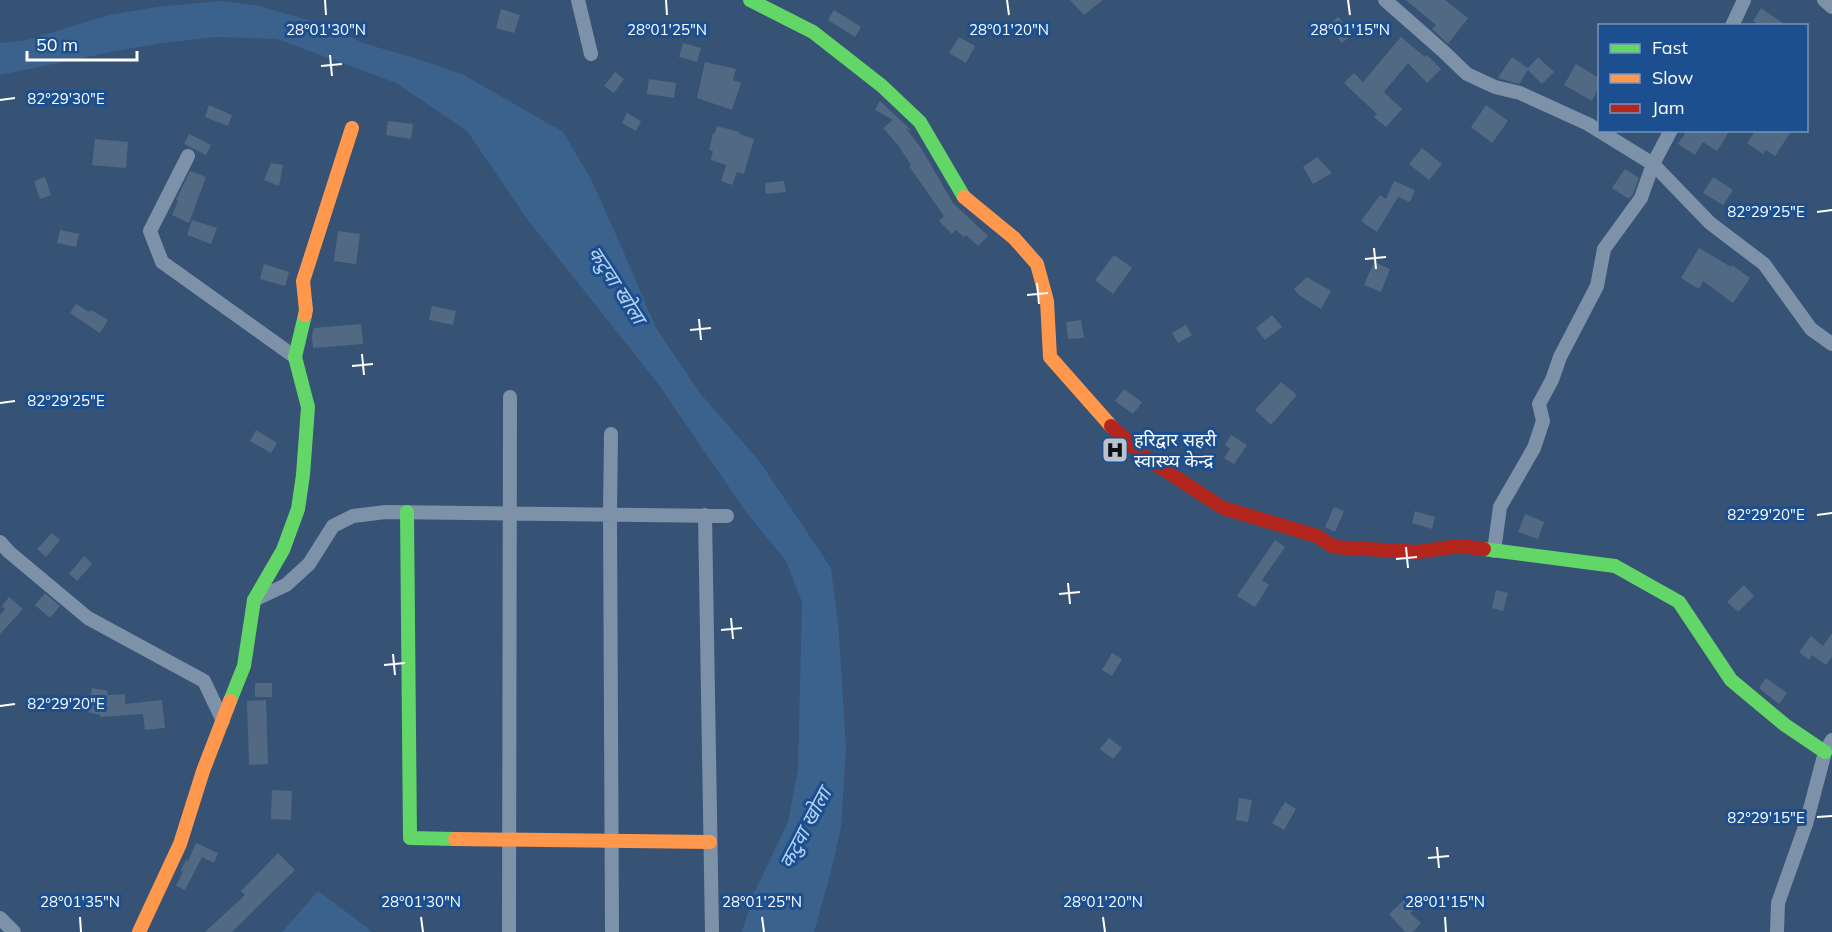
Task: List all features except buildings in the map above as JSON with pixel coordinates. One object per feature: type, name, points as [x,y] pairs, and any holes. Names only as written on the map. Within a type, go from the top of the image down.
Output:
[{"type":"street","points":[[578,0],[591,54]]},
{"type":"street","points":[[750,0],[813,32],[882,86],[920,122],[963,197],[1014,238],[1037,264],[1047,301],[1050,357],[1108,423],[1146,458],[1223,508],[1317,536],[1335,547],[1418,552],[1459,546],[1615,566],[1679,602],[1731,680],[1785,726],[1828,746],[1806,824],[1778,903],[1777,932]]},
{"type":"street","points":[[1385,0],[1467,74],[1495,87],[1520,93],[1598,130]]},
{"type":"street","points":[[1733,24],[1744,0]]},
{"type":"street","points":[[1824,0],[1832,7]]},
{"type":"street","points":[[139,932],[180,844],[203,771],[244,666],[254,600],[283,550],[298,509],[308,407],[295,357],[306,310],[303,281],[352,128]]},
{"type":"street","points":[[1601,132],[1653,164],[1710,223],[1764,264],[1810,329],[1832,344]]},
{"type":"street","points":[[1494,551],[1500,507],[1534,448],[1543,421],[1539,404],[1552,380],[1560,357],[1598,286],[1604,249],[1641,198],[1653,164],[1670,132]]},
{"type":"street","points":[[188,156],[150,231],[162,262],[295,357]]},
{"type":"street","points":[[508,932],[510,397]]},
{"type":"street","points":[[611,434],[612,932]]},
{"type":"street","points":[[254,600],[286,585],[309,564],[333,526],[354,516],[386,512],[727,516]]},
{"type":"street","points":[[407,512],[410,838],[710,842]]},
{"type":"street","points":[[705,516],[712,932]]},
{"type":"street","points":[[0,542],[88,618],[204,681],[223,721]]},
{"type":"street","points":[[0,918],[14,932]]},
{"type":"water","name":"कटुवा खोला","points":[[220,1],[255,5],[330,26],[363,43],[464,75],[563,132],[591,179],[656,328],[700,393],[760,462],[831,568],[839,633],[846,749],[841,828],[814,932],[742,932],[754,893],[788,822],[798,769],[802,602],[786,561],[746,512],[656,381],[527,219],[467,131],[396,83],[277,39],[216,37],[164,43],[0,75],[0,43],[27,40],[109,15],[156,7]]},
{"type":"water","points":[[318,891],[368,928],[371,932],[282,932]]},
{"type":"traffic: fast","points":[[750,0],[813,32],[882,86],[920,122],[964,197]]},
{"type":"traffic: fast","points":[[230,701],[244,666],[254,600],[283,550],[298,509],[308,407],[295,357],[305,315]]},
{"type":"traffic: fast","points":[[407,512],[410,838],[455,839]]},
{"type":"traffic: fast","points":[[1484,549],[1615,566],[1679,602],[1731,680],[1785,725],[1825,752]]},
{"type":"traffic: slow","points":[[305,315],[303,281],[352,128]]},
{"type":"traffic: slow","points":[[964,197],[1014,238],[1037,264],[1047,301],[1050,357],[1111,426]]},
{"type":"traffic: slow","points":[[139,932],[180,844],[203,771],[230,701]]},
{"type":"traffic: slow","points":[[455,839],[710,842]]},
{"type":"traffic: jam","points":[[1111,426],[1146,458],[1223,508],[1317,536],[1334,547],[1417,552],[1459,546],[1484,549]]},
{"type":"place","name":"हरिद्वार सहरी स्वास्थ्य केन्द्र","points":[[1115,450]]}]
